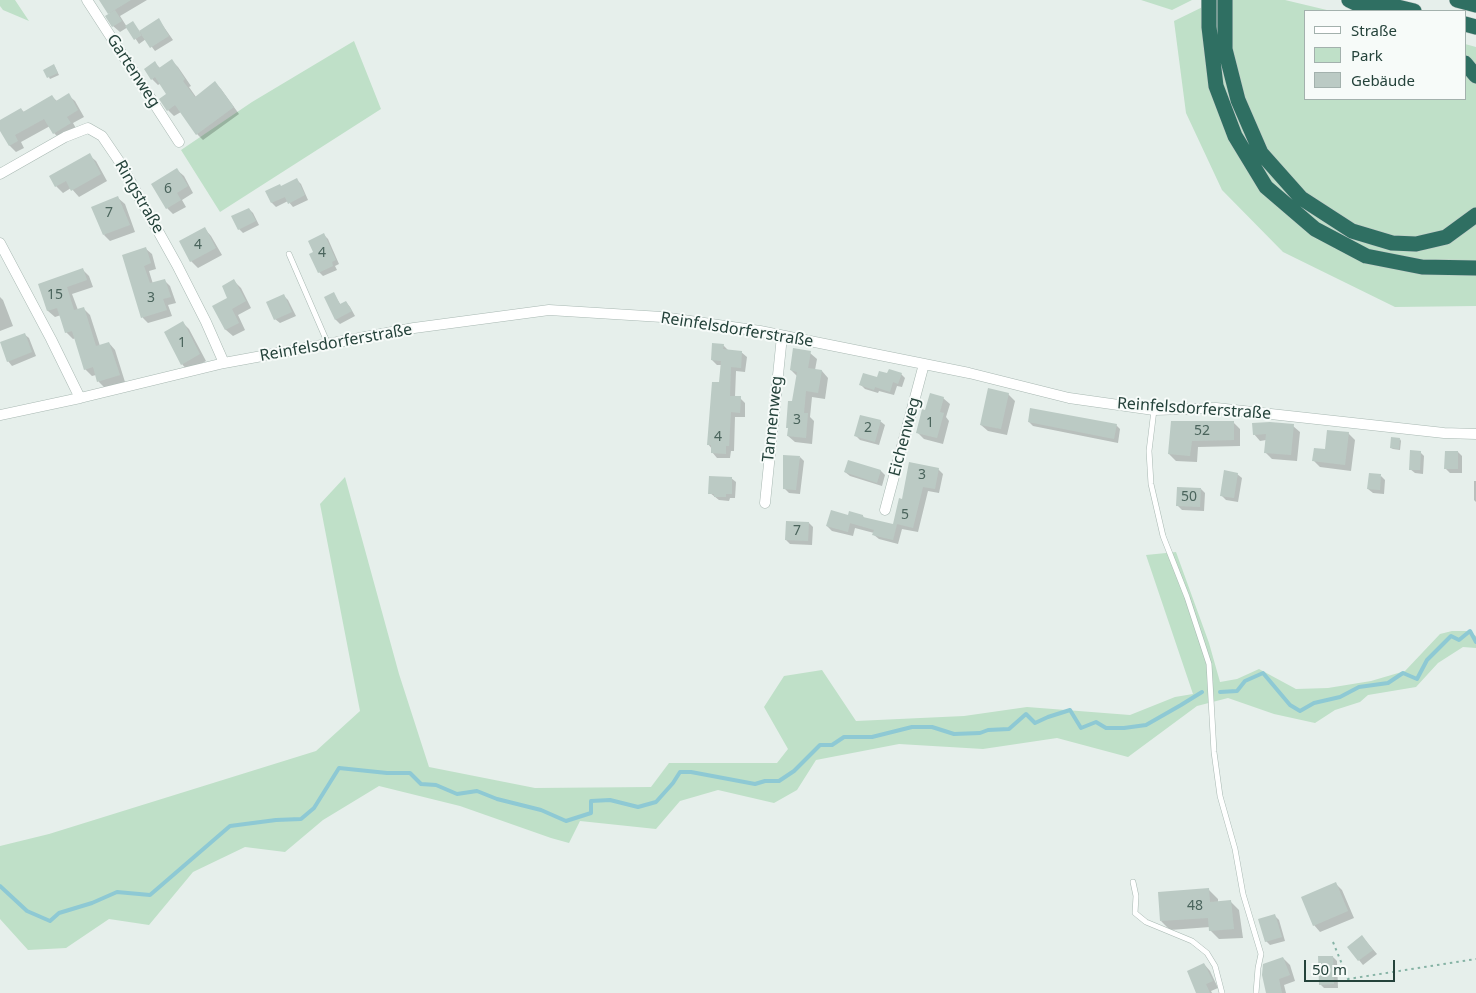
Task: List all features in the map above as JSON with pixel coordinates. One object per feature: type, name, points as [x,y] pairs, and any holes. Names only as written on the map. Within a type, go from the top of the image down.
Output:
[{"type":"highway","points":[[1209,0],[1209,27],[1216,86],[1235,136],[1266,187],[1315,229],[1366,256],[1422,267],[1476,268]]},
{"type":"highway","points":[[1225,0],[1225,49],[1238,100],[1261,153],[1301,198],[1352,231],[1392,243],[1416,244],[1446,238],[1476,215]]},
{"type":"highway","points":[[1350,0],[1370,10]]},
{"type":"highway","points":[[1368,0],[1410,10]]},
{"type":"highway","points":[[1457,0],[1476,5]]},
{"type":"highway","points":[[1466,64],[1476,76]]},
{"type":"street","name":"Gartenweg","points":[[87,0],[179,142]]},
{"type":"street","name":"Ringstraße","points":[[0,174],[65,137],[88,128],[102,136],[119,161],[177,265],[224,363]]},
{"type":"street","points":[[0,243],[80,398]]},
{"type":"street","name":"Reinfelsdorferstraße","points":[[0,415],[80,398],[224,363],[414,328],[549,310],[662,317],[782,336],[969,373],[1069,398],[1154,410],[1216,408],[1444,433],[1476,434]]},
{"type":"street","name":"Tannenweg","points":[[765,503],[782,336]]},
{"type":"street","name":"Eichenweg","points":[[886,510],[924,364]]},
{"type":"lane","points":[[289,254],[328,344]]},
{"type":"lane","points":[[1154,410],[1149,450],[1151,484],[1163,536],[1187,597],[1209,664],[1214,752],[1220,796],[1236,849],[1243,894],[1261,954],[1256,993]]},
{"type":"lane","points":[[1133,882],[1136,896],[1135,913],[1146,922],[1192,941],[1207,953],[1215,966],[1222,993]]},
{"type":"path","points":[[1333,942],[1348,979],[1476,959]]},
{"type":"green space","points":[[0,0],[15,0],[29,21],[3,10],[0,6]]},
{"type":"green space","points":[[1141,0],[1192,0],[1172,10]]},
{"type":"green space","points":[[1217,0],[1285,0],[1327,10],[1304,10],[1304,100],[1466,100],[1466,44],[1476,47],[1476,306],[1395,307],[1283,252],[1222,190],[1186,113],[1174,21]]},
{"type":"green space","points":[[354,41],[381,109],[220,212],[181,150],[252,102]]},
{"type":"green space","points":[[345,477],[399,674],[429,767],[535,788],[651,787],[669,763],[777,763],[788,749],[764,707],[784,676],[822,670],[856,721],[964,716],[1027,707],[1130,715],[1175,697],[1193,694],[1146,555],[1176,552],[1209,643],[1220,682],[1237,679],[1259,669],[1296,689],[1328,688],[1371,681],[1405,671],[1440,634],[1452,631],[1466,631],[1476,636],[1476,648],[1463,647],[1438,663],[1416,687],[1368,695],[1360,702],[1335,710],[1315,723],[1274,714],[1228,698],[1197,706],[1128,757],[1057,738],[983,749],[899,744],[816,760],[797,790],[774,803],[718,790],[680,801],[656,829],[580,821],[569,843],[460,806],[379,786],[323,820],[285,852],[245,847],[193,872],[149,925],[109,919],[66,948],[28,950],[0,919],[0,846],[49,834],[316,751],[360,711],[320,504]]},
{"type":"building","points":[[99,0],[131,0],[108,14]]},
{"type":"building","points":[[115,10],[122,21],[112,27],[105,16]]},
{"type":"building","points":[[159,18],[169,36],[150,48],[139,31]]},
{"type":"building","points":[[133,21],[142,35],[134,40],[125,26]]},
{"type":"building","points":[[172,59],[185,79],[183,81],[195,97],[215,81],[234,107],[196,135],[175,105],[167,111],[159,99],[166,94],[155,77],[151,80],[144,69],[155,61],[159,68]]},
{"type":"building","points":[[54,64],[58,73],[47,78],[43,70]]},
{"type":"building","points":[[69,93],[78,110],[67,117],[71,123],[53,134],[44,119],[15,135],[18,141],[9,146],[0,131],[0,120],[21,108],[23,112],[52,95],[56,101]]},
{"type":"building","points":[[90,153],[101,174],[71,191],[66,181],[55,187],[49,176]]},
{"type":"building","points":[[177,168],[188,186],[177,193],[181,200],[166,209],[151,184]]},
{"type":"building","points":[[297,178],[305,195],[288,204],[285,197],[271,203],[265,191]]},
{"type":"building","points":[[118,196],[130,225],[103,235],[91,207]]},
{"type":"building","points":[[249,208],[256,221],[238,230],[231,216]]},
{"type":"building","points":[[205,227],[216,248],[190,262],[179,241]]},
{"type":"building","points":[[324,233],[336,260],[332,262],[333,266],[318,273],[309,254],[313,252],[308,241]]},
{"type":"building","points":[[146,247],[151,263],[144,266],[150,283],[165,279],[171,297],[163,299],[167,310],[141,318],[122,255]]},
{"type":"building","points":[[83,268],[87,280],[67,287],[74,310],[84,307],[96,346],[109,342],[120,375],[97,382],[93,367],[84,370],[72,331],[65,333],[57,308],[47,311],[38,284]]},
{"type":"building","points":[[234,279],[246,301],[232,309],[239,323],[225,330],[212,306],[227,298],[222,286]]},
{"type":"building","points":[[334,292],[340,304],[346,301],[352,311],[335,320],[324,297]]},
{"type":"building","points":[[284,294],[292,312],[274,320],[266,302]]},
{"type":"building","points":[[183,321],[200,354],[181,365],[164,332]]},
{"type":"building","points":[[25,333],[32,352],[7,362],[0,342]]},
{"type":"building","points":[[712,343],[724,344],[723,349],[742,351],[741,368],[731,367],[730,396],[741,396],[740,413],[731,412],[729,446],[726,446],[726,454],[711,453],[711,445],[707,445],[712,382],[719,382],[721,361],[711,360]]},
{"type":"building","points":[[793,348],[811,351],[808,368],[822,370],[818,393],[806,391],[804,413],[808,413],[806,438],[787,436],[788,401],[792,401],[797,372],[790,370]]},
{"type":"building","points":[[889,369],[902,373],[898,384],[893,382],[890,392],[875,387],[874,390],[859,385],[863,373],[877,377],[879,371],[887,373]]},
{"type":"building","points":[[988,388],[1009,393],[1001,429],[980,425]]},
{"type":"building","points":[[930,393],[944,397],[940,412],[944,413],[937,438],[916,433],[922,409],[925,410]]},
{"type":"building","points":[[1030,408],[1117,424],[1114,439],[1028,422]]},
{"type":"building","points":[[860,415],[881,420],[875,442],[854,436]]},
{"type":"building","points":[[1171,421],[1234,421],[1234,440],[1192,441],[1190,456],[1168,454]]},
{"type":"building","points":[[1252,423],[1294,424],[1291,455],[1264,453],[1266,434],[1253,435]]},
{"type":"building","points":[[1327,430],[1349,432],[1345,465],[1312,461],[1314,448],[1325,449]]},
{"type":"building","points":[[1391,437],[1400,438],[1399,449],[1390,448]]},
{"type":"building","points":[[1410,450],[1421,451],[1420,470],[1409,470]]},
{"type":"building","points":[[1445,451],[1458,451],[1458,469],[1444,469]]},
{"type":"building","points":[[783,455],[800,456],[796,490],[783,489]]},
{"type":"building","points":[[848,460],[881,470],[877,483],[844,472]]},
{"type":"building","points":[[909,462],[939,468],[935,489],[923,487],[913,528],[897,524],[893,540],[872,535],[874,530],[850,523],[848,532],[826,526],[831,510],[848,515],[849,511],[863,515],[863,517],[893,524],[899,498],[902,499]]},
{"type":"building","points":[[1224,470],[1238,473],[1234,498],[1220,496]]},
{"type":"building","points":[[1369,473],[1381,474],[1380,490],[1367,489]]},
{"type":"building","points":[[709,476],[732,477],[732,494],[726,494],[726,497],[714,497],[714,494],[708,494]]},
{"type":"building","points":[[1177,487],[1201,488],[1200,507],[1176,506]]},
{"type":"building","points":[[786,521],[809,522],[808,541],[785,540]]},
{"type":"building","points":[[1336,882],[1348,911],[1313,926],[1301,897]]},
{"type":"building","points":[[1209,888],[1210,902],[1231,900],[1234,929],[1209,931],[1208,918],[1160,921],[1158,892]]},
{"type":"building","points":[[1275,914],[1282,937],[1265,942],[1258,919]]},
{"type":"building","points":[[1362,935],[1373,950],[1358,961],[1347,947]]},
{"type":"building","points":[[1318,956],[1333,956],[1334,984],[1319,985]]},
{"type":"building","points":[[1283,957],[1290,975],[1279,979],[1282,993],[1266,993],[1262,975],[1263,964]]},
{"type":"building","points":[[1204,963],[1213,981],[1206,984],[1210,993],[1196,993],[1187,971]]},
{"type":"waterway","points":[[1220,692],[1237,691],[1245,681],[1263,673],[1290,705],[1300,711],[1314,703],[1340,697],[1359,687],[1388,683],[1403,673],[1417,679],[1427,660],[1451,636],[1459,640],[1470,631],[1476,642]]},
{"type":"waterway","points":[[0,886],[27,911],[50,921],[59,913],[92,903],[117,892],[150,895],[230,826],[301,819],[314,808],[339,768],[387,773],[410,773],[421,784],[436,785],[457,794],[477,791],[497,799],[541,810],[566,821],[591,813],[591,801],[610,800],[638,807],[656,802],[680,772],[691,772],[755,784],[765,781],[779,781],[794,771],[820,745],[832,745],[844,737],[872,737],[912,727],[932,727],[954,734],[980,733],[988,730],[1009,729],[1026,714],[1035,723],[1070,710],[1081,728],[1096,722],[1106,728],[1124,728],[1146,725],[1202,692]]}]
